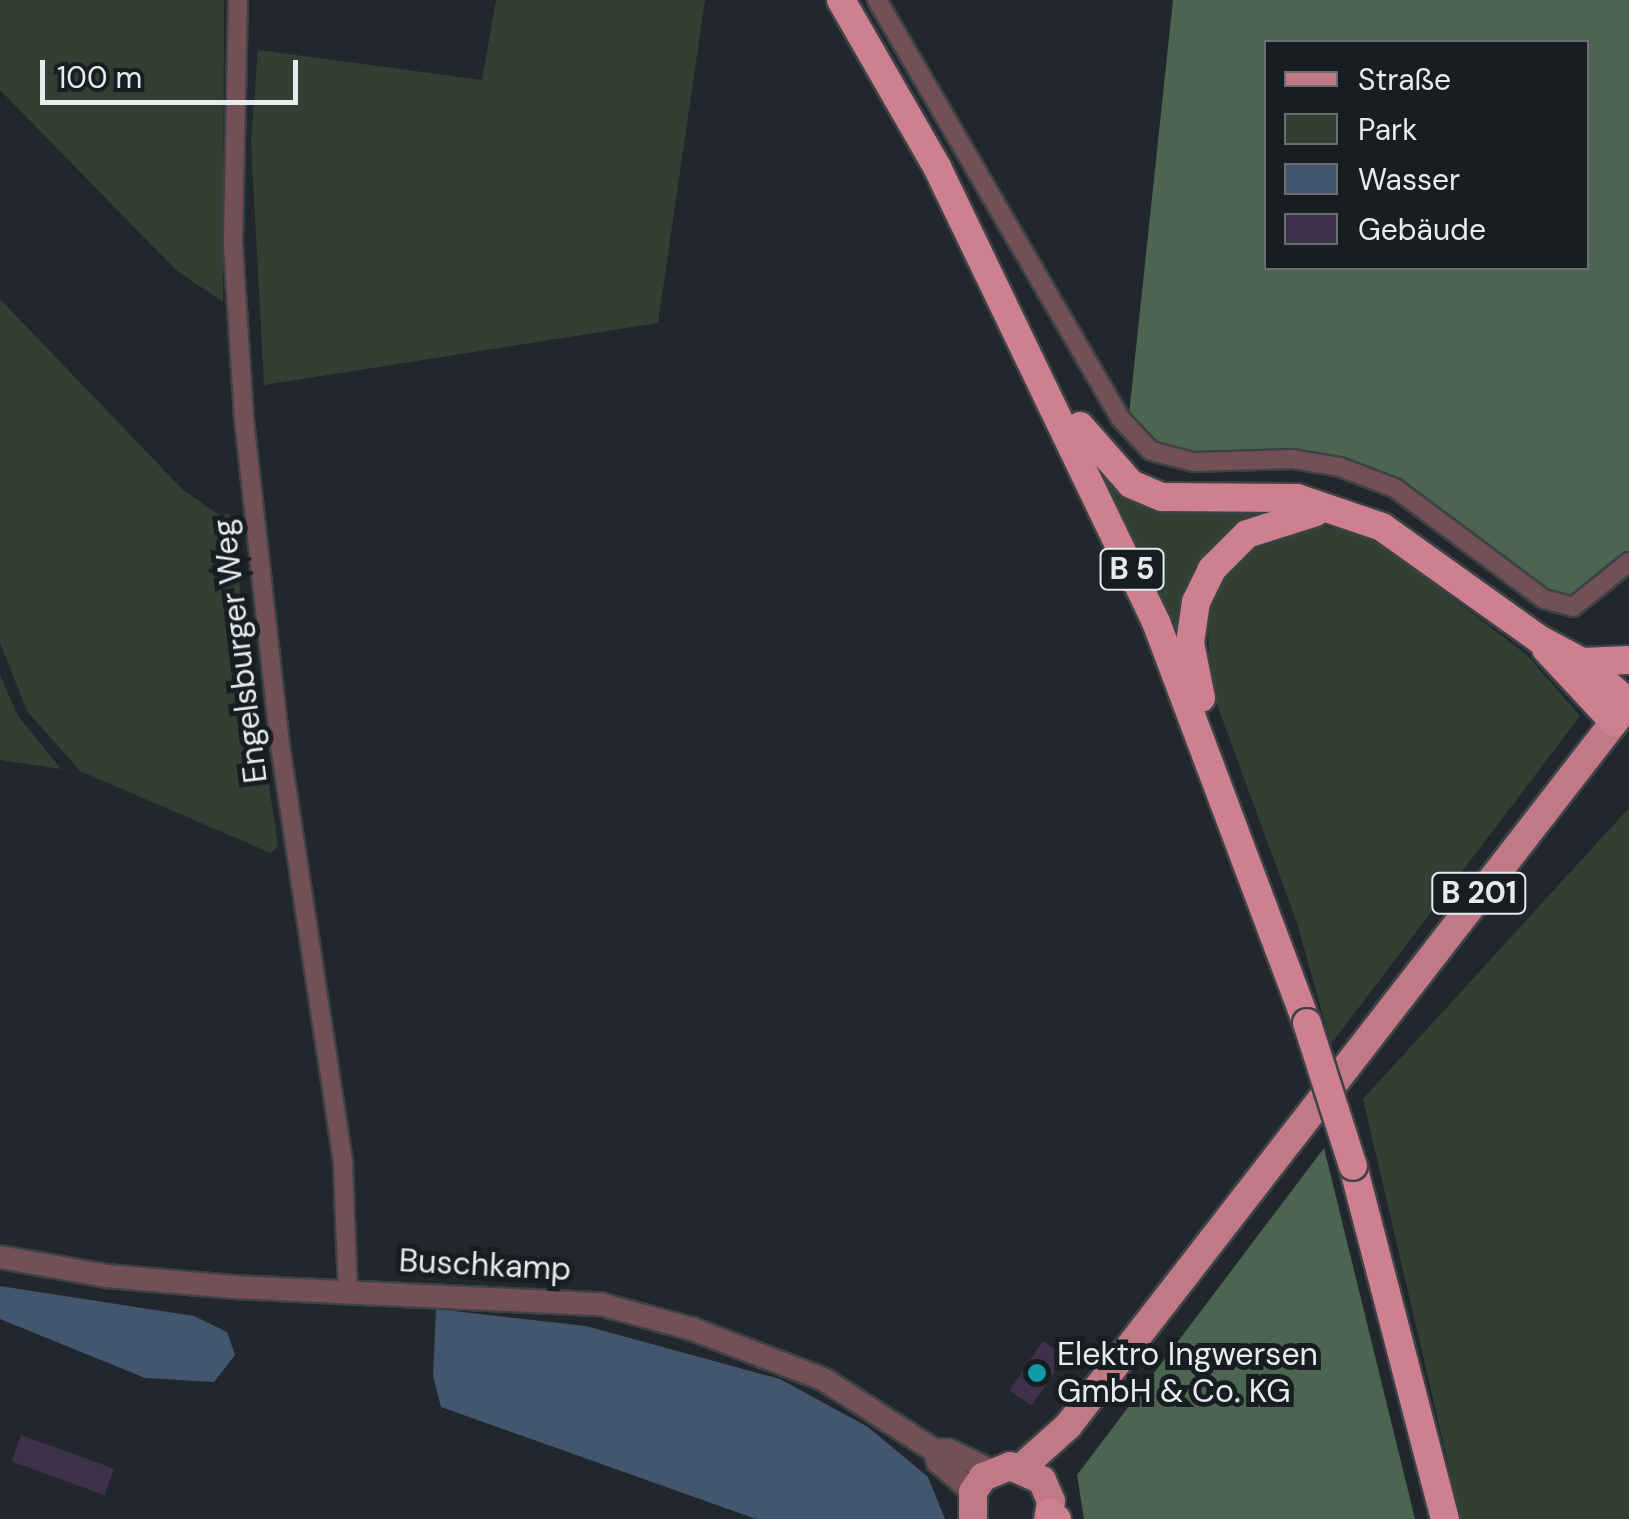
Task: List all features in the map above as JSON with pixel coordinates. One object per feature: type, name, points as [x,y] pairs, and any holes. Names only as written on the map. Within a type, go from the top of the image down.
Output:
[{"type":"highway","name":"B 5","points":[[841,0],[937,167],[1034,359],[1156,622],[1221,782],[1353,1166],[1445,1519]]},
{"type":"highway","points":[[1034,359],[1087,437],[1130,484],[1162,497],[1297,498],[1382,526],[1539,640],[1624,709]]},
{"type":"highway","points":[[1221,782],[1190,642],[1196,602],[1212,569],[1247,534],[1286,516],[1331,510]]},
{"type":"highway","points":[[1539,640],[1582,662],[1624,709]]},
{"type":"highway","points":[[1582,662],[1629,660]]},
{"type":"highway","points":[[1423,1426],[1425,1519]]},
{"type":"main road","name":"B 201","points":[[1032,1474],[1070,1440],[1068,1426],[1624,709]]},
{"type":"main road","points":[[979,1494],[1032,1474],[1052,1517]]},
{"type":"street","name":"Engelsburger Weg","points":[[238,0],[233,244],[244,420],[280,746],[342,1164],[348,1292]]},
{"type":"street","points":[[877,0],[1120,418],[1151,451],[1193,462],[1294,460],[1340,467],[1395,488],[1544,599],[1573,607],[1629,562]]},
{"type":"street","name":"Buschkamp","points":[[0,1257],[107,1276],[568,1301],[692,1328],[823,1379],[935,1451],[948,1450],[979,1494]]},
{"type":"green space","points":[[0,0],[224,0],[223,302],[176,270],[0,90]]},
{"type":"green space","points":[[496,0],[705,0],[658,323],[264,385],[251,142],[258,50],[482,80]]},
{"type":"green space","points":[[1173,0],[1629,0],[1629,551],[1594,588],[1571,600],[1549,592],[1342,461],[1193,456],[1154,445],[1129,414]]},
{"type":"green space","points":[[0,299],[183,490],[219,515],[229,514],[278,846],[271,853],[80,771],[27,711],[0,643]]},
{"type":"green space","points":[[1096,465],[1137,496],[1275,508],[1233,531],[1199,562],[1183,611],[1183,664]]},
{"type":"green space","points":[[1319,525],[1372,537],[1527,655],[1580,716],[1331,1044],[1297,923],[1211,688],[1207,612],[1223,577],[1253,546]]},
{"type":"green space","points":[[0,675],[18,716],[61,769],[0,760]]},
{"type":"green space","points":[[1629,808],[1629,1519],[1461,1519],[1363,1099]]},
{"type":"green space","points":[[1324,1148],[1415,1519],[1084,1519],[1077,1475]]},
{"type":"water","points":[[0,1286],[194,1316],[227,1332],[235,1355],[214,1382],[145,1378],[0,1319]]},
{"type":"water","points":[[436,1309],[586,1326],[780,1379],[868,1427],[928,1477],[945,1519],[756,1519],[441,1407],[433,1376]]},
{"type":"building","name":"Elektro Ingwersen GmbH & Co. KG","points":[[1043,1341],[1065,1356],[1032,1406],[1009,1391]]},
{"type":"building","points":[[21,1435],[114,1469],[104,1495],[11,1461]]},
{"type":"place","name":"Elektro Ingwersen GmbH & Co. KG","points":[[1037,1373]]}]
